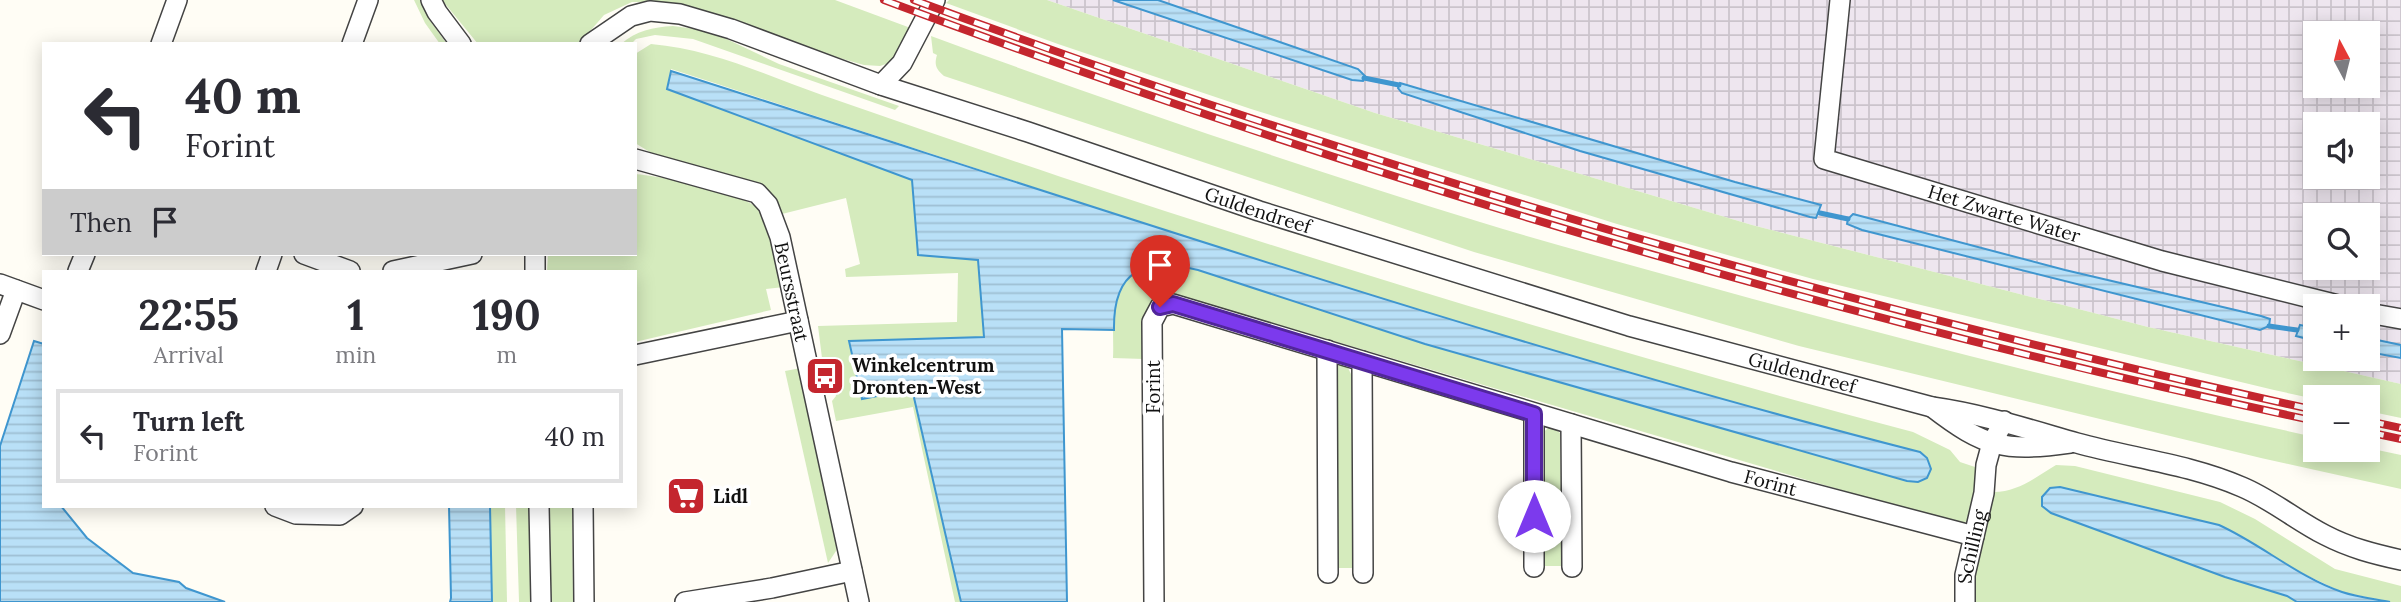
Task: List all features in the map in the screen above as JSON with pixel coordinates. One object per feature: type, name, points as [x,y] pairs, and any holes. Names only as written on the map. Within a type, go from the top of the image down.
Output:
[{"type":"street","points":[[162,42],[177,0]]},
{"type":"street","points":[[353,42],[368,0]]},
{"type":"street","points":[[431,0],[460,42]]},
{"type":"street","points":[[881,85],[902,63],[935,0]]},
{"type":"street","name":"Het Zwarte Water","points":[[1840,0],[1824,159],[2162,261],[2303,296]]},
{"type":"street","name":"Guldendreef","points":[[594,42],[632,16],[650,11],[680,14],[731,29],[881,85],[1259,211],[1602,318],[1931,407],[1968,412],[2220,479],[2243,487],[2345,545],[2401,560]]},
{"type":"street","name":"Beursstraat","points":[[637,160],[757,194],[768,205],[780,237],[859,602]]},
{"type":"street","points":[[309,256],[347,270]]},
{"type":"street","points":[[398,270],[463,256]]},
{"type":"street","points":[[0,334],[8,287],[42,299]]},
{"type":"street","name":"Forint","points":[[1154,602],[1152,322],[1160,307],[1173,304],[1731,472],[1973,536]]},
{"type":"street","points":[[2380,316],[2401,320]]},
{"type":"street","points":[[637,355],[798,321]]},
{"type":"street","points":[[1327,350],[1328,573]]},
{"type":"street","points":[[1362,361],[1363,573]]},
{"type":"street","name":"Guldendreef","points":[[1931,407],[1955,425],[1998,445],[2025,449],[2076,442]]},
{"type":"street","points":[[1534,414],[1534,567]]},
{"type":"street","name":"Schilling","points":[[1965,602],[1965,575],[1984,493],[1986,465],[1998,445],[2004,421]]},
{"type":"street","points":[[1572,424],[1572,567]]},
{"type":"street","points":[[280,508],[296,514],[340,515],[350,508]]},
{"type":"street","points":[[539,508],[542,602]]},
{"type":"street","points":[[583,508],[584,602]]},
{"type":"street","points":[[685,602],[772,588],[852,571]]},
{"type":"shaded area","points":[[1047,0],[2401,0],[2401,384],[2343,371],[2380,371],[2380,294],[2303,294],[2303,362],[2148,327],[1752,225],[1375,113]]},
{"type":"green space","points":[[414,0],[420,0],[446,42],[439,42],[425,23]]},
{"type":"green space","points":[[442,0],[835,0],[916,30],[895,61],[880,66],[864,65],[808,49],[692,7],[668,2],[632,2],[604,15],[581,42],[476,42]]},
{"type":"green space","points":[[949,0],[1047,0],[1375,113],[1752,225],[2148,327],[2303,362],[2303,371],[2343,371],[2401,384],[2401,418],[2380,414],[2380,385],[2303,385],[2303,396],[1813,279],[1617,224],[1251,109],[946,3]]},
{"type":"green space","points":[[659,27],[703,30],[779,64],[899,106],[895,110],[693,39],[655,35],[624,42]]},
{"type":"green space","points":[[931,36],[1273,156],[1541,240],[1945,350],[2303,434],[2303,462],[2380,462],[2380,451],[2401,455],[2401,489],[2261,458],[1799,346],[1474,252],[944,76],[936,67],[937,55],[933,53]]},
{"type":"green space","points":[[651,44],[717,57],[1061,177],[1379,279],[1698,373],[1913,432],[1950,450],[1960,462],[1981,469],[1970,520],[1960,524],[1947,521],[1185,298],[1166,297],[1156,302],[1144,314],[1144,359],[1113,358],[1114,315],[1121,288],[1128,278],[1138,272],[1148,268],[1173,266],[1198,270],[1425,344],[1907,481],[1920,452],[1762,410],[1449,319],[1137,221],[671,69],[667,89],[912,180],[918,255],[978,259],[985,337],[849,341],[912,389],[961,602],[955,602],[913,407],[836,421],[832,401],[836,396],[828,361],[822,358],[818,326],[957,322],[958,273],[846,277],[845,269],[860,264],[846,198],[782,214],[772,197],[653,154],[637,144],[637,53]]},
{"type":"green space","points":[[637,174],[724,192],[755,206],[763,213],[774,240],[784,287],[766,289],[771,310],[637,342],[637,270],[547,270],[548,256],[637,256]]},
{"type":"green space","points":[[1341,363],[1346,364],[1353,378],[1356,568],[1334,568],[1336,368]]},
{"type":"green space","points":[[801,368],[838,529],[836,551],[828,563],[785,371]]},
{"type":"green space","points":[[1551,426],[1560,433],[1562,566],[1540,566],[1542,433]]},
{"type":"green space","points":[[2056,465],[2075,466],[2220,502],[2255,519],[2335,569],[2401,586],[2401,602],[2342,592],[2302,573],[2225,577],[2287,596],[2297,602],[1972,602],[1974,572],[1994,492],[2019,487]]},
{"type":"green space","points":[[490,508],[505,508],[507,602],[492,602]]},
{"type":"green space","points":[[516,508],[532,508],[534,602],[519,602]]},
{"type":"green space","points":[[550,508],[572,508],[573,602],[551,602]]},
{"type":"water","points":[[1113,0],[1158,0],[1358,69],[1365,76],[1363,81],[1352,80]]},
{"type":"water","points":[[671,71],[1449,319],[1762,410],[1920,452],[1927,458],[1931,469],[1927,478],[1918,482],[1907,481],[1425,344],[1198,270],[1162,266],[1147,268],[1126,281],[1119,293],[1114,330],[1062,329],[1067,602],[961,602],[912,389],[862,399],[849,341],[984,337],[978,260],[918,255],[912,180],[667,89]]},
{"type":"water","points":[[1400,83],[1821,205],[1816,218],[1810,217],[1580,151],[1402,93],[1398,88]]},
{"type":"water","points":[[1853,214],[2065,270],[2261,316],[2270,319],[2269,326],[2260,330],[1862,230],[1847,224]]},
{"type":"water","points":[[2300,325],[2303,326],[2303,338],[2296,336]]},
{"type":"water","points":[[34,341],[42,343],[42,508],[63,508],[87,538],[133,573],[179,582],[186,588],[225,602],[0,602],[0,446]]},
{"type":"water","points":[[2380,341],[2401,345],[2401,358],[2380,354]]},
{"type":"water","points":[[2060,487],[2219,525],[2326,586],[2390,602],[2297,602],[2287,596],[2225,577],[2051,513],[2042,506],[2042,497],[2050,488]]},
{"type":"water","points":[[449,508],[490,508],[492,602],[450,602]]},
{"type":"waterway","points":[[1364,78],[1399,85]]},
{"type":"waterway","points":[[1820,213],[1848,219]]},
{"type":"waterway","points":[[2269,326],[2297,330]]},
{"type":"railway","points":[[884,0],[1236,125],[1592,237],[1951,336],[2303,418]]},
{"type":"railway","points":[[914,0],[1259,121],[1607,229],[1960,326],[2303,407]]},
{"type":"railway","points":[[2380,424],[2401,428]]},
{"type":"railway","points":[[2380,435],[2401,439]]},
{"type":"place","name":"Winkelcentrum Dronten-West","points":[[825,376]]},
{"type":"place","name":"Lidl","points":[[686,496]]},
{"type":"route","points":[[1160,307],[1173,304],[1534,414],[1534,516]]}]
